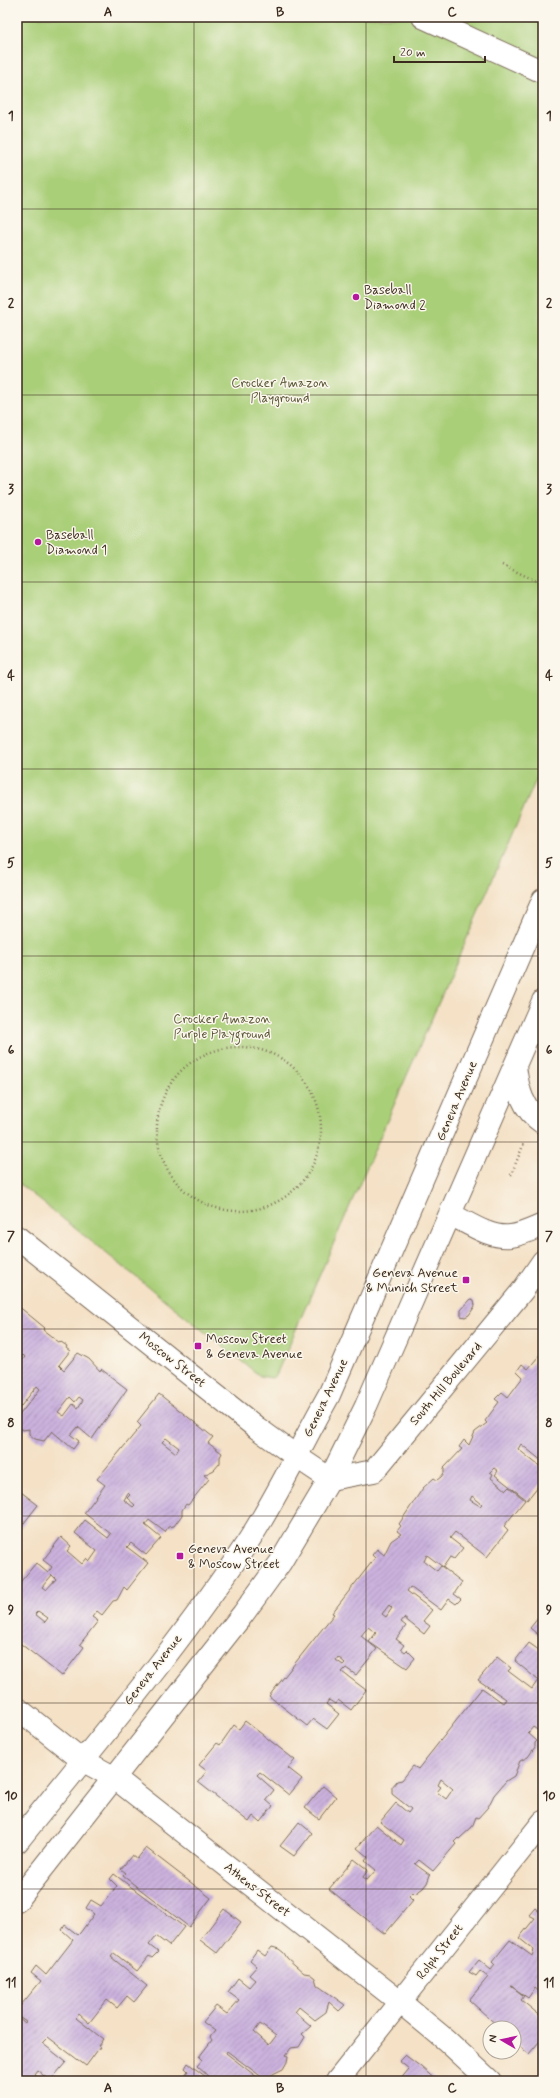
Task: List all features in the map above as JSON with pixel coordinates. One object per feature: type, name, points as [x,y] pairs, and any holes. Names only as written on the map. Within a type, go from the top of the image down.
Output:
[{"type":"main road","points":[[423,17],[543,72]]},
{"type":"main road","name":"Geneva Avenue","points":[[17,1842],[214,1591],[250,1538],[297,1458],[329,1395],[543,900]]},
{"type":"main road","points":[[17,1901],[243,1614],[280,1563],[330,1479],[366,1406],[543,1001]]},
{"type":"main road","points":[[515,1066],[519,1094],[535,1118],[543,1123]]},
{"type":"main road","points":[[450,1214],[487,1232],[501,1236],[511,1236],[543,1225]]},
{"type":"main road","name":"Moscow Street","points":[[17,1236],[257,1428],[297,1458],[330,1479]]},
{"type":"main road","name":"South Hill Boulevard","points":[[330,1479],[374,1471],[523,1290],[543,1261]]},
{"type":"main road","name":"Athens Street","points":[[17,1708],[82,1760],[115,1778],[400,2002],[446,2040],[490,2081]]},
{"type":"main road","name":"Rolph Street","points":[[337,2081],[543,1822]]},
{"type":"path","points":[[502,565],[543,584]]},
{"type":"path","points":[[244,1046],[273,1053],[294,1067],[303,1077],[316,1100],[320,1114],[321,1132],[316,1157],[304,1178],[291,1192],[271,1204],[251,1210],[227,1210],[196,1199],[179,1185],[162,1157],[157,1132],[159,1110],[167,1088],[180,1072],[193,1060],[210,1052],[226,1047],[244,1046]]},
{"type":"path","points":[[511,1175],[526,1138]]},
{"type":"green space","name":"Crocker Amazon Playground","points":[[17,17],[543,17],[543,764],[276,1375],[272,1378],[260,1376],[17,1182]]},
{"type":"building","points":[[471,1299],[474,1300],[475,1306],[469,1315],[465,1317],[461,1316],[461,1310]]},
{"type":"building","points":[[17,1305],[45,1328],[43,1330],[60,1343],[61,1342],[67,1346],[66,1348],[70,1351],[59,1365],[64,1370],[78,1353],[89,1359],[100,1371],[101,1369],[127,1389],[92,1439],[78,1427],[71,1435],[79,1441],[73,1449],[52,1431],[44,1441],[35,1439],[29,1434],[29,1429],[23,1430],[17,1425],[17,1418],[40,1389],[37,1386],[17,1411],[17,1364],[19,1365],[25,1357],[23,1355],[20,1358],[17,1355]],"holes":[[[70,1397],[75,1402],[79,1397],[83,1400],[78,1408],[73,1404],[64,1416],[58,1412]]]},
{"type":"building","points":[[543,1351],[543,1417],[539,1422],[543,1425],[543,1462],[521,1444],[518,1449],[543,1469],[543,1480],[527,1500],[495,1475],[498,1471],[494,1468],[490,1472],[493,1474],[491,1478],[506,1490],[509,1487],[525,1500],[504,1526],[508,1530],[487,1557],[455,1532],[450,1538],[463,1548],[454,1559],[450,1557],[443,1567],[427,1555],[424,1561],[437,1571],[441,1566],[462,1582],[454,1594],[461,1599],[456,1604],[449,1599],[441,1610],[410,1587],[407,1591],[432,1610],[423,1621],[430,1626],[424,1634],[404,1618],[401,1622],[406,1626],[396,1639],[404,1645],[401,1649],[405,1652],[407,1650],[415,1658],[407,1668],[369,1642],[376,1633],[368,1627],[361,1636],[377,1649],[356,1675],[346,1668],[342,1672],[366,1690],[351,1710],[338,1700],[335,1704],[329,1700],[326,1704],[339,1714],[327,1729],[313,1719],[307,1726],[269,1696],[334,1614],[332,1613],[375,1558],[372,1555],[377,1549],[384,1555],[391,1541],[401,1534],[397,1531],[401,1526],[399,1524],[423,1488],[434,1478],[437,1480],[441,1477],[444,1473],[444,1468],[462,1449],[459,1447],[464,1440],[469,1445],[475,1432],[487,1423],[485,1421],[499,1402],[495,1399],[502,1392],[508,1397],[523,1377],[517,1371],[522,1364],[528,1369]],"holes":[[[472,1496],[482,1504],[480,1506],[470,1500]],[[389,1605],[392,1608],[386,1617],[382,1614]],[[338,1657],[345,1663],[343,1665],[336,1660]]]},
{"type":"building","points":[[159,1394],[213,1437],[208,1443],[222,1453],[220,1463],[214,1470],[204,1475],[209,1479],[188,1505],[186,1504],[182,1510],[182,1515],[174,1526],[168,1527],[165,1532],[149,1520],[145,1525],[161,1538],[146,1555],[131,1543],[127,1547],[148,1563],[127,1590],[124,1587],[117,1600],[113,1601],[102,1615],[97,1611],[92,1617],[98,1621],[80,1644],[84,1647],[62,1676],[17,1641],[17,1586],[36,1563],[48,1573],[52,1567],[43,1560],[61,1537],[71,1546],[67,1551],[82,1564],[87,1558],[90,1561],[97,1551],[75,1533],[85,1520],[108,1538],[111,1534],[84,1513],[105,1485],[97,1479],[141,1426],[137,1422]],"holes":[[[166,1438],[179,1448],[176,1453],[162,1442]],[[128,1493],[130,1495],[127,1498],[135,1505],[133,1507],[124,1500]],[[52,1575],[56,1579],[46,1590],[42,1587]],[[38,1611],[48,1618],[45,1622],[35,1614]]]},
{"type":"building","points":[[17,1489],[38,1505],[17,1532]]},
{"type":"building","points":[[543,1612],[543,1639],[530,1628]]},
{"type":"building","points":[[529,1643],[543,1653],[543,1734],[533,1727],[528,1733],[537,1741],[535,1743],[535,1747],[528,1757],[520,1761],[514,1776],[506,1781],[494,1795],[488,1807],[478,1818],[476,1817],[472,1827],[454,1842],[456,1844],[433,1871],[419,1860],[415,1864],[430,1875],[427,1883],[415,1894],[413,1892],[409,1896],[413,1900],[385,1934],[329,1889],[354,1859],[368,1870],[363,1877],[367,1880],[376,1870],[365,1861],[368,1857],[357,1848],[376,1825],[401,1845],[404,1840],[380,1822],[396,1803],[408,1813],[411,1809],[392,1794],[392,1787],[397,1781],[402,1780],[413,1766],[418,1769],[482,1688],[503,1703],[506,1699],[478,1680],[497,1657],[511,1668],[508,1671],[532,1689],[538,1680],[515,1661]],"holes":[[[441,1779],[453,1789],[446,1799],[437,1792],[441,1787],[438,1785]]]},
{"type":"building","points":[[245,1721],[295,1760],[288,1768],[302,1779],[289,1795],[260,1772],[257,1775],[274,1790],[266,1800],[273,1806],[260,1822],[253,1816],[249,1822],[198,1782],[207,1771],[199,1765],[217,1743],[220,1745],[234,1725],[239,1729]]},
{"type":"building","points":[[323,1786],[336,1797],[319,1819],[305,1808]]},
{"type":"building","points":[[299,1822],[312,1833],[294,1856],[280,1846]]},
{"type":"building","points":[[146,1848],[211,1898],[189,1927],[123,1876],[126,1873],[121,1869],[132,1855],[137,1859]]},
{"type":"building","points":[[114,1874],[184,1927],[169,1946],[156,1936],[149,1945],[158,1952],[152,1958],[149,1956],[137,1971],[114,1953],[111,1957],[147,1986],[134,2002],[127,1996],[117,2008],[107,2000],[89,2023],[79,2014],[76,2018],[103,2039],[98,2046],[100,2047],[86,2066],[48,2037],[42,2043],[66,2062],[50,2081],[37,2070],[34,2074],[42,2081],[17,2081],[17,2017],[25,2024],[26,2022],[17,2016],[17,2003],[21,2005],[41,1981],[31,1973],[36,1966],[46,1975],[73,1940],[62,1930],[65,1925],[78,1935],[80,1933],[94,1914],[86,1908],[91,1900],[101,1906],[117,1886],[110,1879]]},
{"type":"building","points":[[535,1908],[543,1915],[543,1995],[535,1988],[528,1998],[511,1986],[524,1996],[521,2000],[543,2018],[543,2037],[529,2054],[522,2048],[522,2020],[491,2020],[469,2000],[488,1977],[480,1971],[476,1976],[469,1972],[479,1960],[491,1970],[495,1965],[492,1962],[510,1940],[532,1956],[534,1950],[519,1938],[535,1918],[529,1915]]},
{"type":"building","points":[[224,1909],[241,1922],[217,1953],[200,1940]]},
{"type":"building","points":[[272,1947],[279,1949],[304,1973],[310,1974],[315,1978],[317,1985],[345,2005],[339,2011],[329,2002],[326,2012],[315,2020],[299,2007],[295,2012],[311,2026],[302,2034],[305,2037],[299,2047],[291,2048],[286,2055],[288,2056],[287,2062],[283,2069],[273,2074],[267,2081],[227,2051],[226,2053],[262,2081],[180,2081],[188,2071],[185,2068],[188,2063],[206,2077],[208,2076],[197,2066],[202,2060],[199,2057],[212,2040],[210,2037],[215,2031],[203,2022],[216,2006],[227,2014],[239,2000],[228,1992],[238,1978],[249,1987],[255,1980],[249,1975],[257,1966],[250,1960],[257,1950],[265,1956]],"holes":[[[260,2024],[276,2036],[269,2045],[254,2032]]]},
{"type":"building","points":[[405,2055],[437,2081],[399,2081],[409,2069],[399,2061]]},
{"type":"place","name":"Baseball Diamond 2","points":[[356,297]]},
{"type":"place","name":"Baseball Diamond 1","points":[[38,542]]},
{"type":"place","name":"Geneva Avenue & Munich Street","points":[[466,1280]]},
{"type":"place","name":"Moscow Street & Geneva Avenue","points":[[198,1346]]},
{"type":"place","name":"Geneva Avenue & Moscow Street","points":[[180,1556]]},
{"type":"park label","name":"Crocker Amazon Purple Playground","points":[[222,1026]]}]
